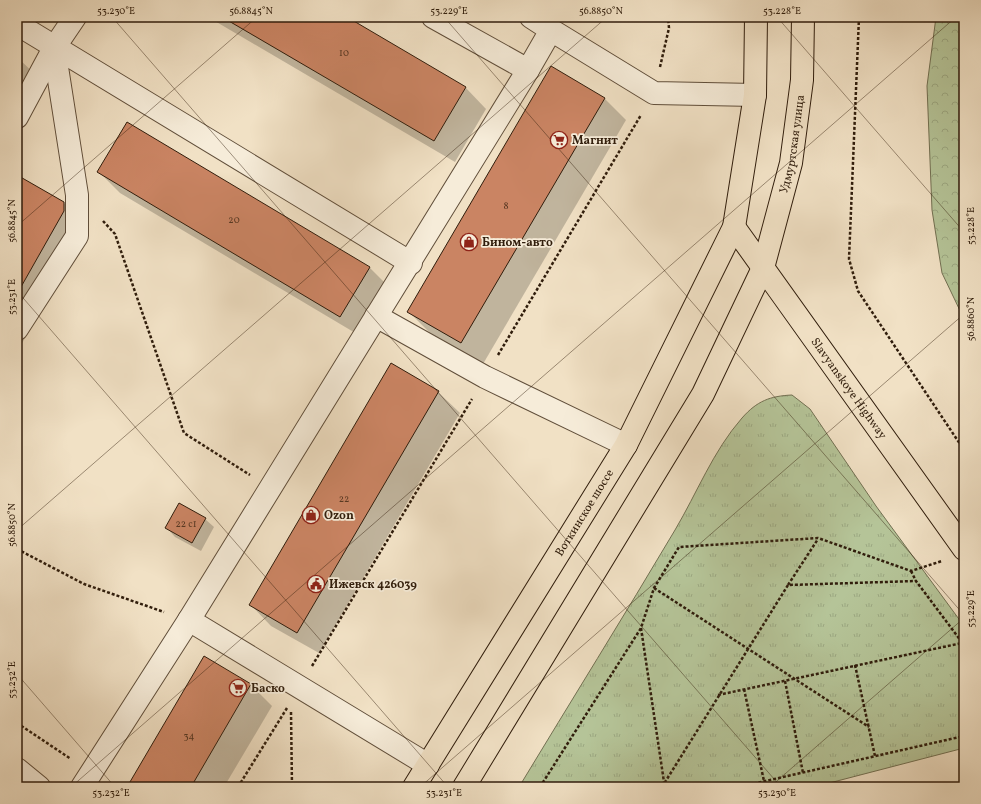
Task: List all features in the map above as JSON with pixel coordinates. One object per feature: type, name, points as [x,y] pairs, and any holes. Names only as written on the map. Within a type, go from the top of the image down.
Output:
[{"type":"main road","points":[[734,227],[755,95],[756,17]]},
{"type":"main road","name":"Удмуртская улица","points":[[763,268],[791,163],[802,80],[803,17]]},
{"type":"main road","name":"Slavyanskoye Highway","points":[[734,227],[964,549]]},
{"type":"main road","name":"Воткинское шоссе","points":[[414,787],[626,445],[734,227]]},
{"type":"main road","points":[[464,787],[703,394],[763,268]]},
{"type":"lane","points":[[17,117],[54,48],[75,17]]},
{"type":"lane","points":[[432,17],[528,70]]},
{"type":"lane","points":[[531,17],[654,93],[755,95]]},
{"type":"lane","points":[[17,24],[54,48],[411,263]]},
{"type":"lane","points":[[86,780],[190,620],[376,316],[411,263],[551,30]]},
{"type":"lane","points":[[17,329],[77,236],[77,194],[54,48]]},
{"type":"lane","points":[[376,316],[485,376],[626,445]]},
{"type":"lane","points":[[190,620],[295,694],[428,764]]},
{"type":"lane","points":[[17,769],[39,787]]},
{"type":"path","points":[[238,787],[654,93],[669,28],[668,17]]},
{"type":"path","points":[[859,17],[849,259],[858,291],[964,450]]},
{"type":"path","points":[[77,194],[115,234],[184,432],[271,488]]},
{"type":"path","points":[[662,787],[748,647],[818,538]]},
{"type":"path","points":[[540,787],[641,628],[654,588],[679,547],[818,538],[911,571],[938,563]]},
{"type":"path","points":[[17,549],[84,584],[190,620]]},
{"type":"path","points":[[718,695],[855,665],[963,644],[916,581],[911,571]]},
{"type":"path","points":[[788,585],[916,581]]},
{"type":"path","points":[[654,588],[748,647],[794,679],[869,727]]},
{"type":"path","points":[[641,628],[664,783]]},
{"type":"path","points":[[855,665],[875,756]]},
{"type":"path","points":[[785,681],[803,773]]},
{"type":"path","points":[[744,689],[764,781]]},
{"type":"path","points":[[292,787],[295,694]]},
{"type":"path","points":[[17,723],[86,780]]},
{"type":"path","points":[[739,787],[964,736]]},
{"type":"green space","points":[[936,17],[964,17],[964,319],[942,273],[932,210],[927,86]]},
{"type":"green space","points":[[792,395],[810,409],[876,506],[964,626],[964,748],[814,787],[519,787],[656,562],[722,444],[742,418],[753,407],[770,398]]},
{"type":"building","points":[[222,17],[347,17],[466,87],[434,141]]},
{"type":"building","points":[[551,66],[605,98],[461,343],[407,312]]},
{"type":"building","points":[[127,122],[370,267],[340,317],[97,172]]},
{"type":"building","points":[[17,175],[64,202],[64,211],[17,294]]},
{"type":"building","points":[[391,363],[439,391],[297,633],[249,605]]},
{"type":"building","points":[[179,503],[206,518],[192,543],[165,528]]},
{"type":"building","points":[[204,656],[251,684],[191,787],[127,787]]},
{"type":"place","name":"Магнит","points":[[559,140]]},
{"type":"place","name":"Бином-авто","points":[[469,242]]},
{"type":"place","name":"Ozon","points":[[311,515]]},
{"type":"place","name":"Ижевск 426039","points":[[316,584]]},
{"type":"place","name":"Баско","points":[[238,688]]}]
